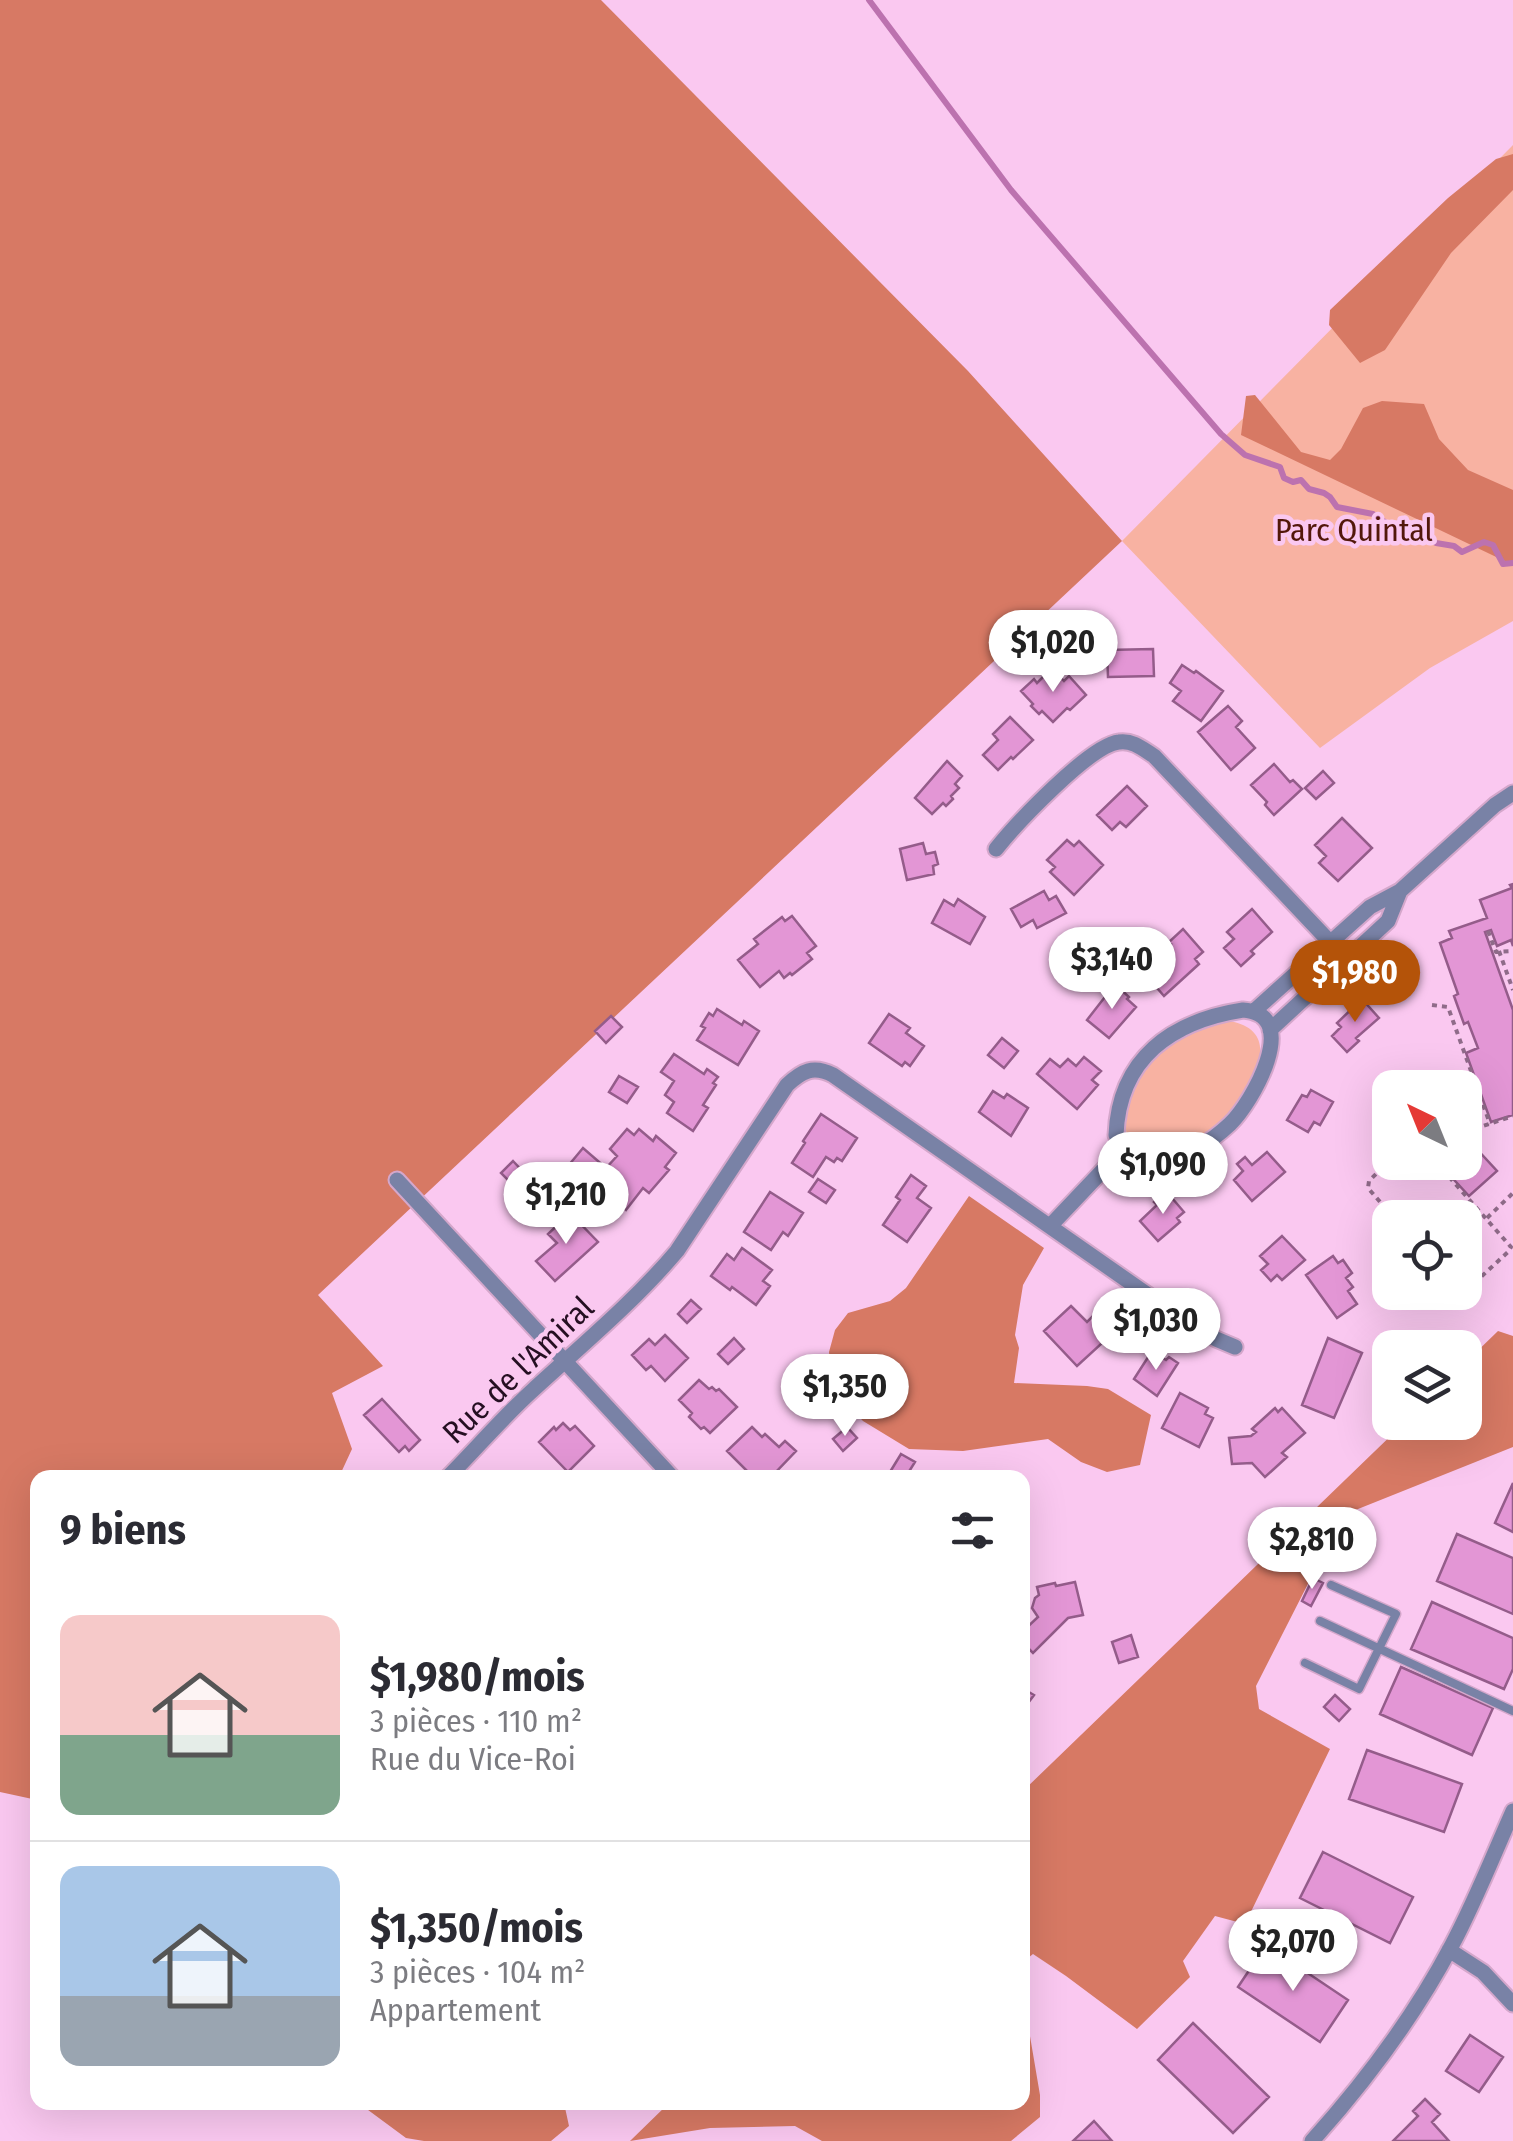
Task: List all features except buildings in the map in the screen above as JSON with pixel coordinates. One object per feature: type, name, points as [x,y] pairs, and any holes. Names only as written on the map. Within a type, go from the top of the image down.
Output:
[{"type":"street","points":[[996,848],[1030,810],[1102,747],[1130,742],[1154,756],[1346,959]]},
{"type":"street","points":[[1254,1011],[1264,1018],[1270,1030],[1270,1054],[1250,1100],[1230,1124],[1185,1155],[1154,1161],[1137,1157],[1124,1148],[1116,1135],[1124,1088],[1162,1040],[1190,1023],[1216,1014],[1254,1011],[1370,907],[1400,891],[1513,793]]},
{"type":"street","points":[[1270,1030],[1388,920],[1400,891]]},
{"type":"street","name":"Rue de l'Amiral","points":[[455,1470],[668,1261],[787,1086],[811,1069],[833,1075],[1051,1225]]},
{"type":"street","points":[[1124,1148],[1051,1225],[1191,1324],[1235,1347]]},
{"type":"street","points":[[397,1180],[665,1470]]},
{"type":"street","points":[[1312,2141],[1370,2074],[1449,1950],[1513,1811]]},
{"type":"street","points":[[1449,1950],[1483,1972],[1513,2004]]},
{"type":"lane","points":[[1304,1663],[1359,1688],[1396,1614],[1331,1585]]},
{"type":"lane","points":[[1320,1621],[1513,1711]]},
{"type":"path","points":[[1488,932],[1496,952],[1513,951]]},
{"type":"path","points":[[1499,951],[1513,990]]},
{"type":"path","points":[[1432,1005],[1448,1007],[1490,1124]]},
{"type":"path","points":[[1482,1127],[1513,1116]]},
{"type":"path","points":[[1372,1179],[1368,1188],[1378,1200]]},
{"type":"path","points":[[1452,1180],[1510,1247],[1482,1276]]},
{"type":"path","points":[[1487,1218],[1513,1193]]},
{"type":"green space","name":"Parc Quintal","points":[[1513,145],[1513,621],[1430,668],[1320,748],[1122,541]]},
{"type":"green space","points":[[1229,1021],[1248,1028],[1258,1039],[1260,1053],[1256,1070],[1238,1102],[1210,1131],[1187,1145],[1146,1151],[1133,1145],[1127,1134],[1129,1103],[1154,1059],[1188,1035]]},
{"type":"shaded area","points":[[0,0],[601,0],[968,371],[1122,541],[318,1295],[383,1366],[332,1393],[352,1449],[342,1470],[30,1470],[30,1798],[0,1792]]},
{"type":"shaded area","points":[[1513,154],[1513,190],[1451,253],[1385,350],[1360,363],[1329,325],[1330,310],[1448,198],[1496,159]]},
{"type":"shaded area","points":[[1255,395],[1301,452],[1330,460],[1341,449],[1363,408],[1382,401],[1424,404],[1439,439],[1468,470],[1513,490],[1513,565],[1241,435],[1246,396]]},
{"type":"shaded area","points":[[969,1196],[1044,1248],[1023,1285],[1015,1335],[1019,1348],[1014,1383],[1108,1389],[1151,1415],[1140,1465],[1107,1472],[1081,1462],[1048,1439],[963,1451],[909,1449],[863,1421],[833,1390],[829,1352],[835,1330],[848,1313],[890,1301],[906,1288]]},
{"type":"shaded area","points":[[1498,1331],[1513,1336],[1513,1447],[1343,1515],[1256,1686],[1259,1709],[1330,1749],[1245,1924],[1215,1916],[1183,1961],[1190,1977],[1137,2029],[1066,1976],[1033,1954],[1030,1956],[1030,1784],[1386,1440],[1482,1440],[1482,1347]]},
{"type":"shaded area","points":[[1030,2036],[1040,2117],[1011,2141],[822,2141],[795,2126],[710,2128],[630,2141],[662,2110],[1030,2110]]},
{"type":"shaded area","points":[[368,2110],[566,2110],[569,2126],[551,2141],[406,2138]]},
{"type":"waterway","points":[[869,0],[1011,190],[1221,434],[1245,455],[1280,467],[1284,478],[1301,480],[1309,489],[1330,497],[1337,507],[1373,514],[1401,533],[1424,535],[1462,552],[1484,542],[1493,545],[1503,564],[1513,563]]}]
